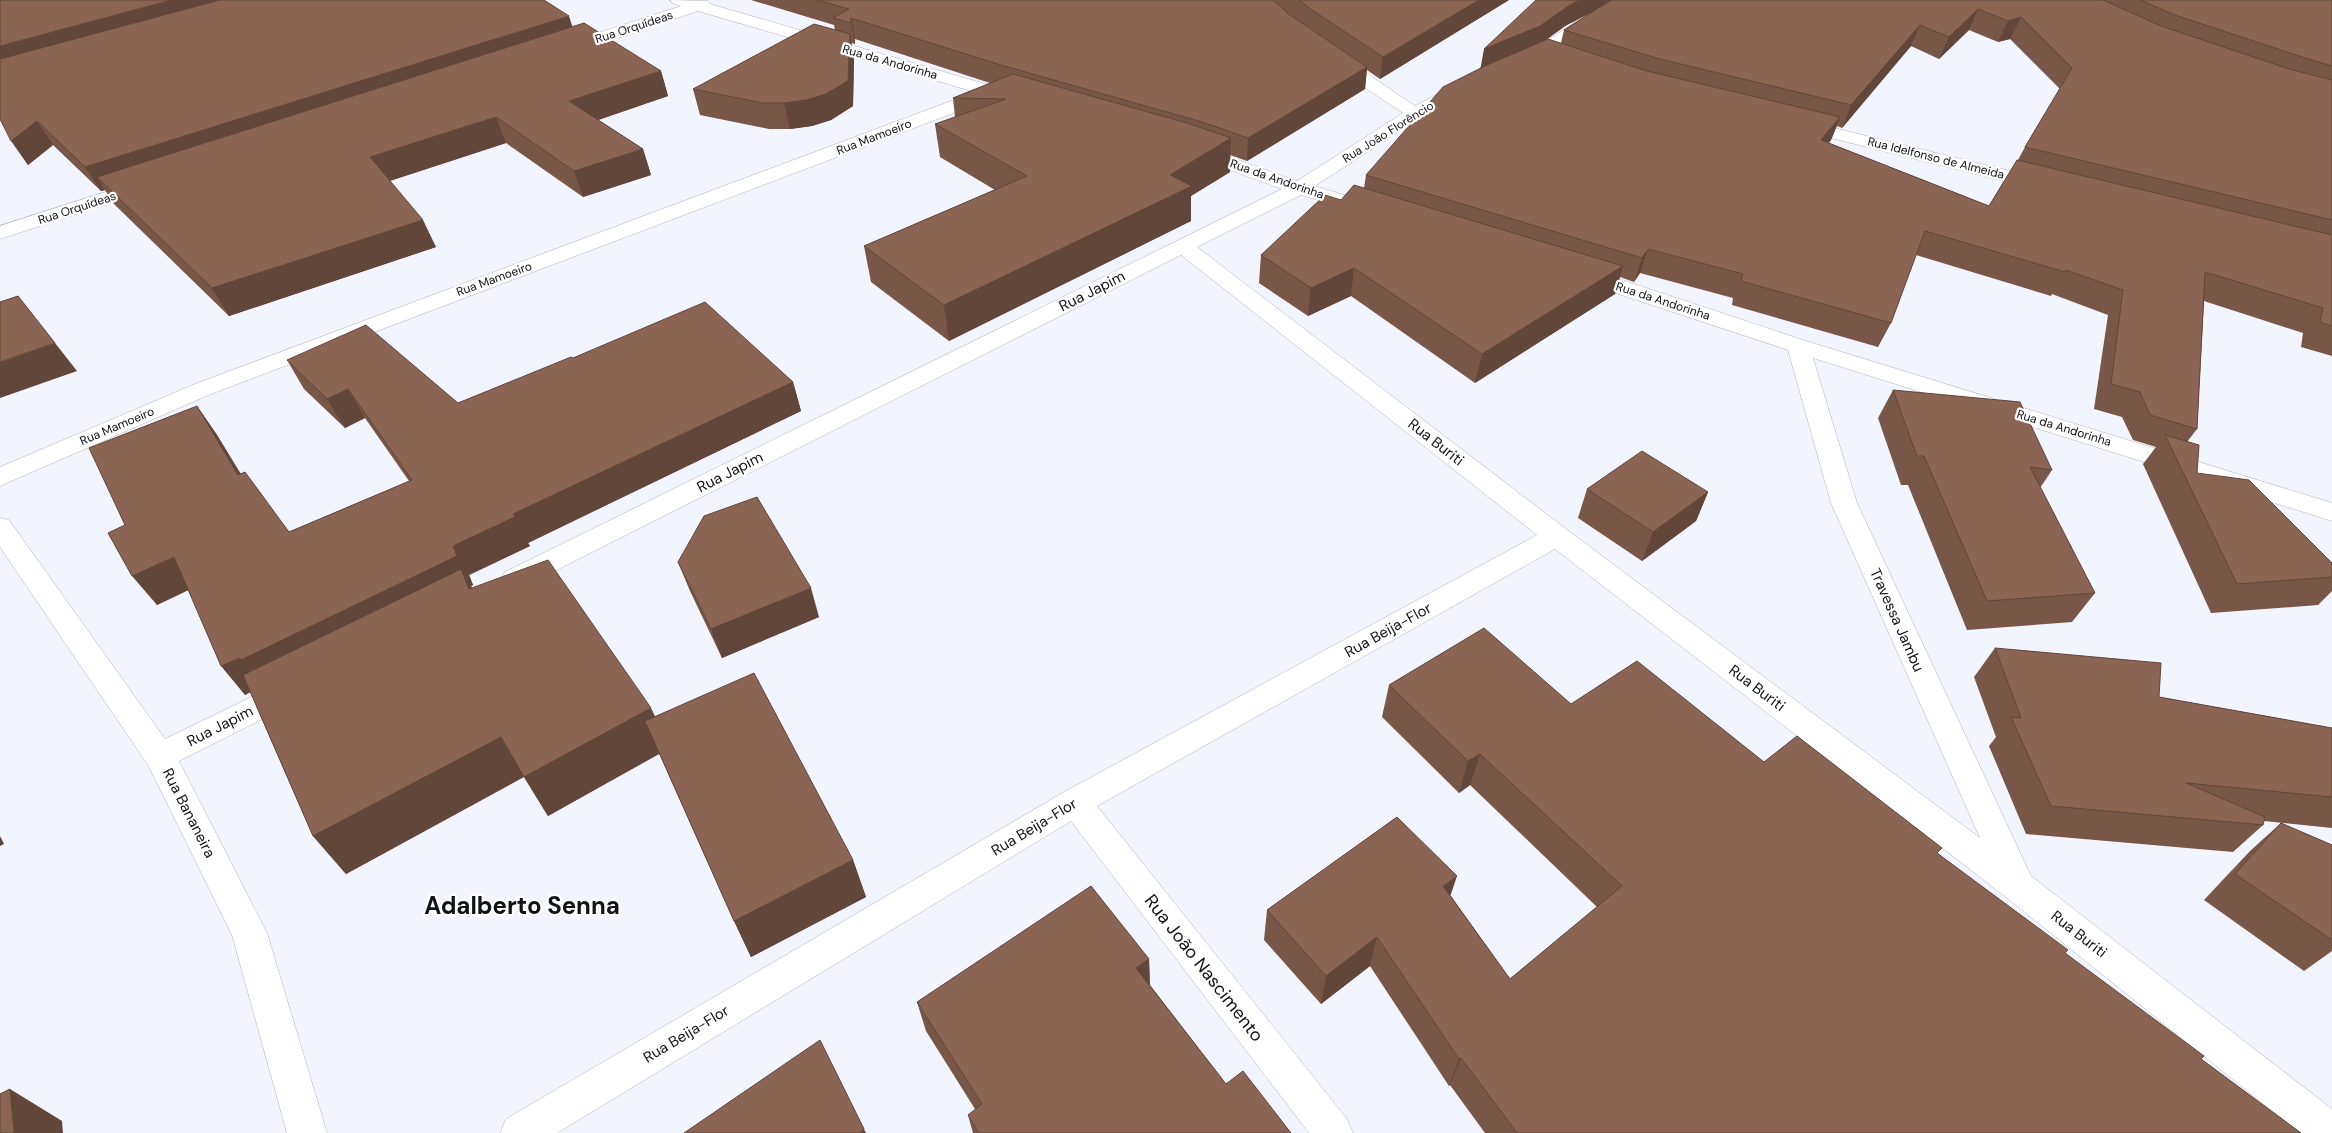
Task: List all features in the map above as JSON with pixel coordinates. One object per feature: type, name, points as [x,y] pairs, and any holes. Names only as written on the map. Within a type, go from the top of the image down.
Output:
[{"type":"street","name":"Rua da Andorinha","points":[[678,0],[705,3],[1029,102]]},
{"type":"street","points":[[1510,68],[1551,56],[1572,31],[1622,5],[1639,0]]},
{"type":"street","name":"Rua Orquídeas","points":[[555,52],[705,3]]},
{"type":"street","points":[[1319,48],[1373,87],[1415,113]]},
{"type":"street","name":"Rua João Florêncio","points":[[1299,188],[1415,113],[1476,81]]},
{"type":"street","name":"Rua Mamoeiro","points":[[0,477],[212,386],[993,92]]},
{"type":"street","name":"Rua Idelfonso de Almeida","points":[[1780,120],[2058,188]]},
{"type":"street","name":"Rua da Andorinha","points":[[1176,145],[1299,188],[1384,213]]},
{"type":"street","name":"Rua Orquídeas","points":[[0,233],[160,181]]},
{"type":"street","name":"Rua Japim","points":[[498,587],[1299,188]]},
{"type":"street","name":"Rua Buriti","points":[[1182,246],[1557,536],[2019,887],[2331,1133]]},
{"type":"street","name":"Rua da Andorinha","points":[[1561,267],[1798,346],[2332,512]]},
{"type":"street","name":"Travessa Jambu","points":[[1798,346],[1844,504],[2019,887]]},
{"type":"street","name":"Rua Bananeira","points":[[0,527],[160,756],[249,933],[307,1133]]},
{"type":"street","name":"Rua Beija-Flor","points":[[520,1133],[1075,802],[1557,536]]},
{"type":"street","name":"Rua Japim","points":[[160,756],[311,680]]},
{"type":"street","name":"Rua João Nascimento","points":[[1075,802],[1333,1133]]},
{"type":"building","points":[[0,0],[171,0],[0,46]]},
{"type":"building","points":[[220,0],[544,0],[569,16],[85,167],[37,121],[11,141],[0,119],[0,59]]},
{"type":"building","points":[[817,0],[1273,0],[1290,15],[1367,67],[1248,138],[1202,122],[1001,65],[851,18],[851,23],[833,18],[849,9]]},
{"type":"building","points":[[1299,0],[1479,0],[1383,57]]},
{"type":"building","points":[[1536,0],[1580,0],[1540,26],[1484,49]]},
{"type":"building","points":[[1611,0],[2103,0],[2161,26],[2289,69],[2332,80],[2332,220],[2025,147],[2072,68],[2021,17],[2008,21],[1978,9],[1949,37],[1920,25],[1851,105],[1660,59],[1564,30]]},
{"type":"building","points":[[2140,0],[2332,0],[2332,66],[2175,15]]},
{"type":"building","points":[[584,23],[661,71],[569,101],[643,149],[574,171],[496,117],[370,157],[423,220],[212,288],[97,177]]},
{"type":"building","points":[[814,24],[850,34],[848,81],[826,94],[806,100],[763,103],[693,89]]},
{"type":"building","points":[[1548,39],[1647,71],[1840,117],[1821,140],[1989,206],[2017,160],[2332,235],[2332,326],[2320,322],[2323,308],[2205,272],[2197,429],[2150,415],[2140,392],[2111,384],[2123,290],[2066,270],[2065,272],[1925,231],[1891,323],[1741,281],[1743,274],[1648,249],[1642,258],[1366,175],[1443,87],[1487,65]]},
{"type":"building","points":[[1013,74],[1187,123],[1231,138],[1170,175],[1192,186],[944,305],[864,246],[1027,176],[935,124],[1006,99],[953,98]]},
{"type":"building","points":[[1354,185],[1623,266],[1482,354],[1354,268],[1311,288],[1261,255],[1325,195],[1341,200]]},
{"type":"building","points":[[18,296],[55,343],[0,362],[0,302]]},
{"type":"building","points":[[705,302],[793,382],[513,514],[515,517],[453,546],[457,556],[241,660],[240,658],[221,666],[174,557],[132,576],[108,533],[125,525],[89,448],[197,406],[238,475],[245,472],[289,532],[412,480],[348,389],[327,399],[287,360],[366,325],[458,403],[571,357],[573,358]]},
{"type":"building","points":[[1893,390],[2020,402],[2052,470],[2030,467],[2095,593],[1987,601],[1924,456],[1917,456]]},
{"type":"building","points":[[2165,435],[2199,445],[2197,473],[2249,480],[2332,563],[2332,577],[2237,584]]},
{"type":"building","points":[[1642,451],[1708,492],[1653,532],[1587,489]]},
{"type":"building","points":[[757,497],[811,588],[711,629],[678,562],[704,516]]},
{"type":"building","points":[[548,560],[651,708],[524,777],[501,737],[313,836],[243,675],[461,569],[469,589]]},
{"type":"building","points":[[1484,628],[1571,704],[1637,661],[1764,762],[1797,736],[1942,848],[1937,853],[2068,950],[2065,953],[2204,1056],[2201,1059],[2301,1133],[1517,1133],[1461,1058],[1459,1059],[1377,937],[1326,976],[1267,910],[1397,817],[1457,876],[1443,886],[1510,979],[1622,886],[1480,754],[1468,761],[1389,685]]},
{"type":"building","points":[[1995,648],[2161,663],[2159,697],[2332,728],[2332,797],[2186,783],[2265,817],[2263,825],[2051,806],[2011,717],[2021,718]]},
{"type":"building","points":[[754,673],[853,860],[734,921],[645,721]]},
{"type":"building","points":[[2281,823],[2332,845],[2332,940],[2235,874]]},
{"type":"building","points":[[1091,886],[1149,959],[1136,968],[1226,1084],[1243,1071],[1291,1133],[979,1133],[968,1115],[982,1104],[917,1002]]},
{"type":"building","points":[[820,1040],[864,1129],[859,1133],[684,1133]]},
{"type":"building","points":[[10,1089],[14,1133],[0,1133],[0,1094]]},
{"type":"district","name":"Adalberto Senna","points":[[522,906]]}]
